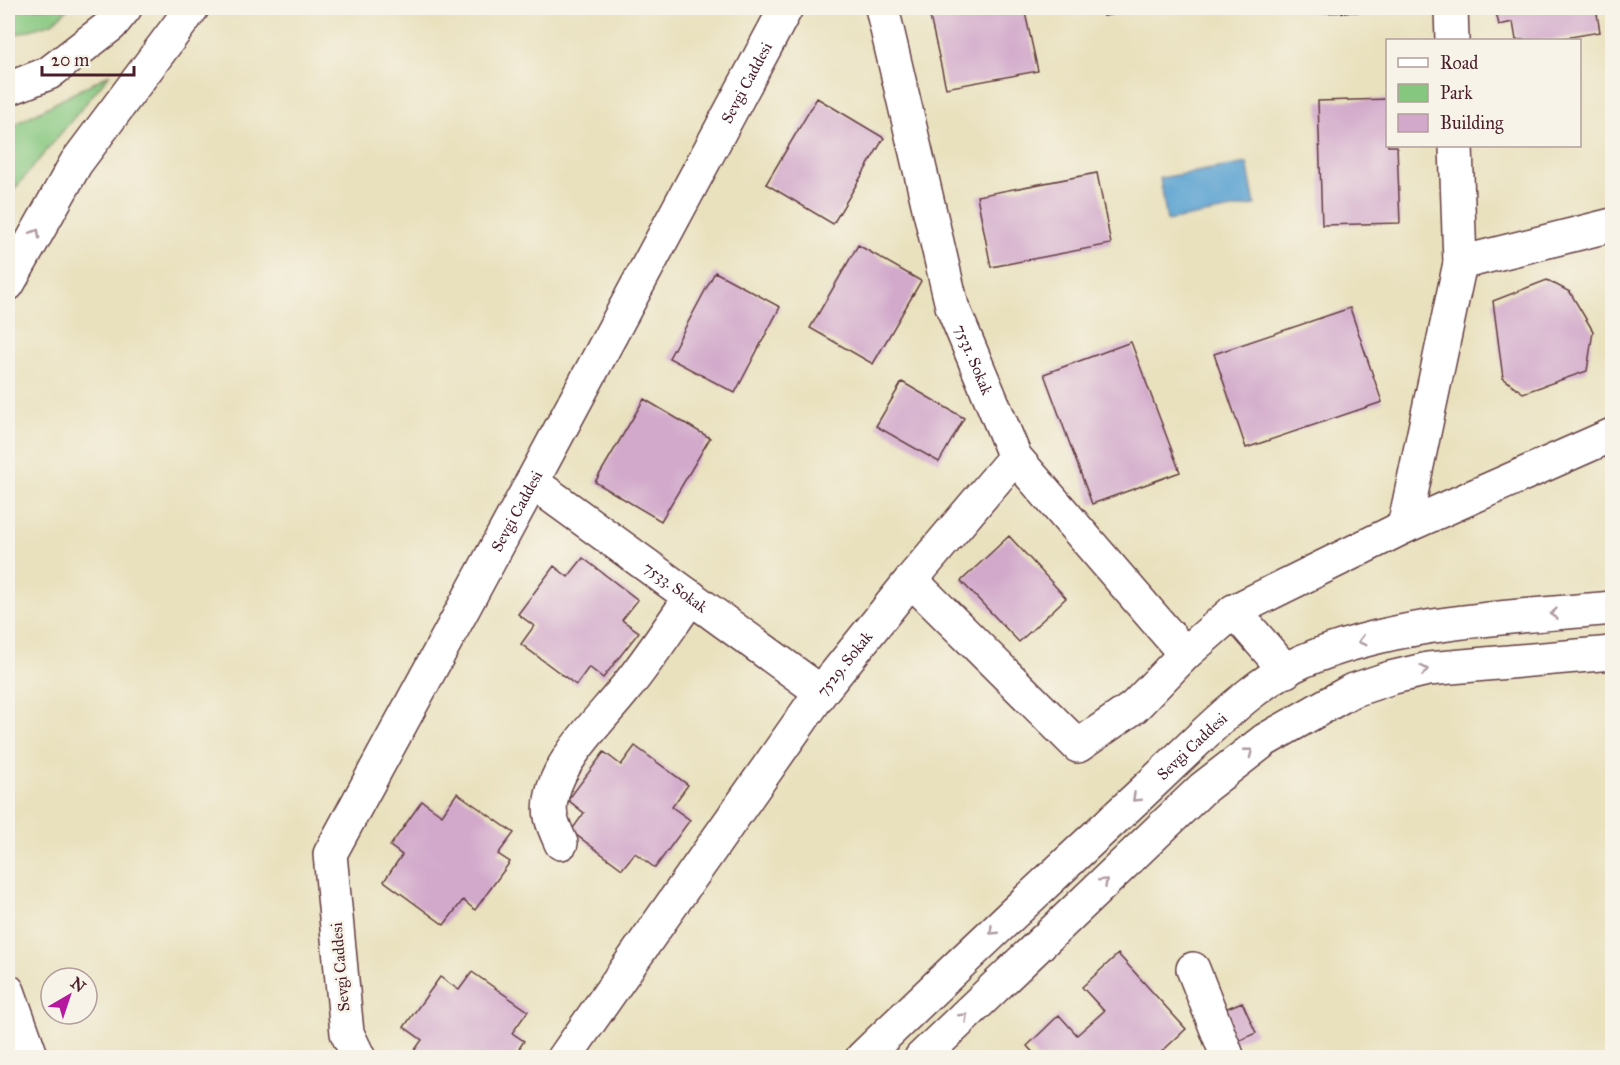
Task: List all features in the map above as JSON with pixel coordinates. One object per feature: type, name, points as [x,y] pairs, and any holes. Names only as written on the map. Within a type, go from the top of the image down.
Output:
[{"type":"main road","points":[[8,89],[49,73],[111,25],[125,8]]},
{"type":"main road","points":[[8,284],[76,163],[192,8]]},
{"type":"main road","name":"Sevgi Caddesi","points":[[353,1045],[330,854],[786,8]]},
{"type":"main road","name":"7531. Sokak","points":[[882,8],[952,306],[1015,457],[1185,654]]},
{"type":"main road","points":[[1451,8],[1452,39]]},
{"type":"main road","points":[[1404,527],[1461,262],[1456,147]]},
{"type":"main road","points":[[1461,262],[1612,225]]},
{"type":"main road","points":[[911,580],[1078,746],[1134,707],[1185,654],[1234,611],[1404,527],[1612,435]]},
{"type":"main road","name":"7529. Sokak","points":[[564,1058],[821,692],[911,580],[1015,457]]},
{"type":"main road","name":"7533. Sokak","points":[[532,482],[821,692]]},
{"type":"main road","points":[[561,843],[549,812],[552,793],[558,779],[570,758],[625,689],[691,597]]},
{"type":"main road","name":"Sevgi Caddesi","points":[[862,1058],[1010,916],[1223,717],[1263,683],[1302,662],[1358,642],[1401,631],[1445,624],[1612,608]]},
{"type":"main road","points":[[1234,611],[1286,670]]},
{"type":"main road","points":[[921,1058],[1203,788],[1264,740],[1351,691],[1399,675],[1428,669],[1612,653]]},
{"type":"main road","points":[[1193,969],[1228,1058]]},
{"type":"main road","points":[[8,991],[32,1058]]},
{"type":"green space","points":[[8,8],[69,8],[52,23],[8,37]]},
{"type":"green space","points":[[110,74],[8,197],[8,128]]},
{"type":"water","points":[[1247,163],[1255,205],[1167,221],[1160,178]]},
{"type":"building","points":[[928,8],[1024,8],[1038,71],[946,88]]},
{"type":"building","points":[[1102,8],[1138,8],[1138,9],[1104,16]]},
{"type":"building","points":[[1309,8],[1402,8],[1402,11],[1309,13]]},
{"type":"building","points":[[1495,8],[1596,8],[1600,32],[1559,39],[1516,39],[1513,22],[1499,25]]},
{"type":"building","points":[[817,98],[884,138],[833,224],[766,184]]},
{"type":"building","points":[[1386,99],[1386,147],[1397,147],[1400,223],[1322,225],[1318,101]]},
{"type":"building","points":[[1097,173],[1111,244],[991,267],[977,196]]},
{"type":"building","points":[[858,245],[921,281],[873,364],[810,328]]},
{"type":"building","points":[[715,272],[780,307],[735,393],[669,358]]},
{"type":"building","points":[[1547,280],[1570,292],[1593,331],[1587,371],[1523,393],[1503,378],[1493,301]]},
{"type":"building","points":[[1350,308],[1382,402],[1246,448],[1214,354]]},
{"type":"building","points":[[1131,342],[1180,472],[1092,504],[1044,374]]},
{"type":"building","points":[[902,382],[964,418],[939,462],[876,426]]},
{"type":"building","points":[[644,399],[710,438],[661,521],[595,482]]},
{"type":"building","points":[[1009,536],[1066,598],[1019,642],[961,581]]},
{"type":"building","points":[[583,558],[638,600],[622,620],[639,632],[603,678],[589,667],[576,685],[521,644],[534,626],[518,614],[554,566],[568,577]]},
{"type":"building","points":[[635,746],[688,785],[672,807],[690,820],[655,868],[635,853],[622,869],[571,831],[584,813],[568,800],[604,752],[621,765]]},
{"type":"building","points":[[457,793],[514,833],[498,854],[510,862],[475,910],[463,900],[444,925],[384,881],[402,855],[390,846],[422,801],[442,815]]},
{"type":"building","points":[[1118,954],[1186,1029],[1155,1058],[1038,1058],[1027,1046],[1059,1015],[1077,1035],[1104,1011],[1082,987]]},
{"type":"building","points":[[472,972],[528,1011],[512,1033],[524,1041],[513,1058],[409,1058],[422,1040],[404,1027],[440,977],[459,990]]},
{"type":"building","points":[[1242,1002],[1256,1033],[1234,1043],[1220,1011]]}]
